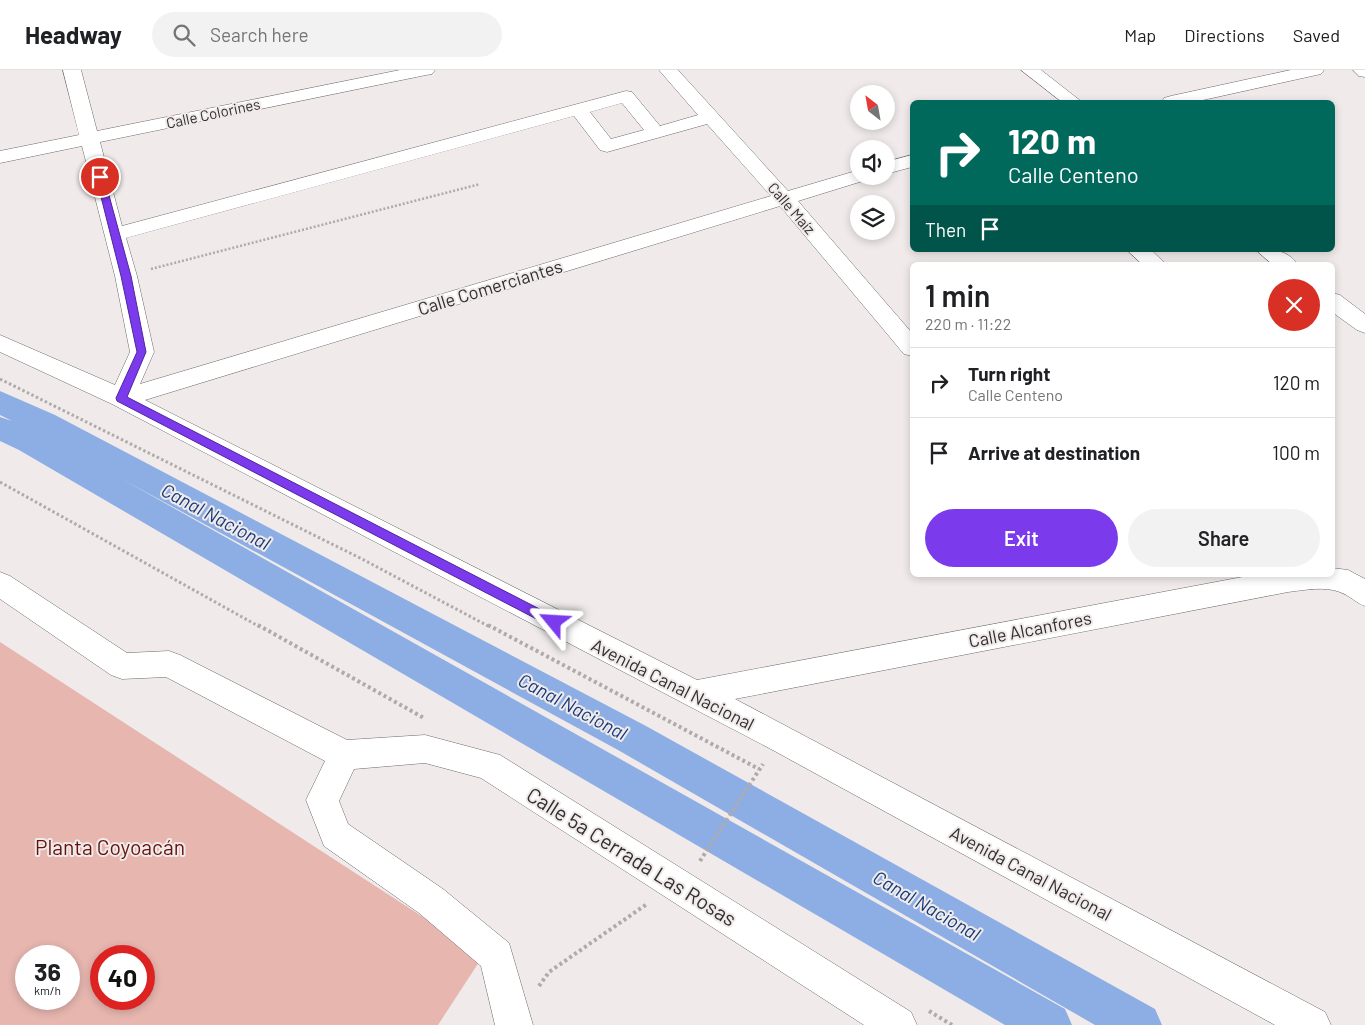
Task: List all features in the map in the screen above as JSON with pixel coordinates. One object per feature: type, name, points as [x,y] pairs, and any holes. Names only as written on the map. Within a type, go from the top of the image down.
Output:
[{"type":"street","points":[[72,70],[126,276],[142,352],[121,398]]},
{"type":"street","name":"Calle Colorines","points":[[0,157],[426,70]]},
{"type":"street","name":"Calle Maíz","points":[[668,70],[784,198],[910,346]]},
{"type":"street","points":[[1030,70],[1070,100]]},
{"type":"street","points":[[1180,100],[1314,70]]},
{"type":"street","points":[[114,235],[626,96],[656,133]]},
{"type":"street","points":[[577,108],[607,146],[710,117]]},
{"type":"street","points":[[895,166],[910,162]]},
{"type":"street","name":"Calle Comerciantes","points":[[121,398],[850,179]]},
{"type":"street","points":[[1140,252],[1153,262]]},
{"type":"street","points":[[1270,252],[1282,262]]},
{"type":"street","name":"Avenida Canal Nacional","points":[[0,343],[121,398],[780,738],[1312,1025]]},
{"type":"street","name":"Calle Alcanfores","points":[[693,694],[1288,580],[1319,577],[1348,582],[1365,594]]},
{"type":"street","points":[[0,584],[122,666],[169,664],[345,755],[322,800],[336,836],[431,901],[496,956],[514,1023]]},
{"type":"street","name":"Calle 5a Cerrada Las Rosas","points":[[345,755],[425,749],[489,765],[898,1025]]},
{"type":"path","points":[[126,276],[480,184]]},
{"type":"path","points":[[0,379],[362,559],[759,769]]},
{"type":"path","points":[[703,856],[749,783]]},
{"type":"path","points":[[514,1023],[549,972],[676,884]]},
{"type":"green space","name":"Planta Coyoacán","points":[[0,642],[483,956],[438,1025],[0,1025]]},
{"type":"waterway","name":"Canal Nacional","points":[[0,402],[44,423],[632,738],[1139,1025]]},
{"type":"waterway","name":"Canal Nacional","points":[[0,428],[30,442],[1049,1025]]},
{"type":"route","points":[[100,177],[126,276],[142,352],[121,398],[554,622]]}]
